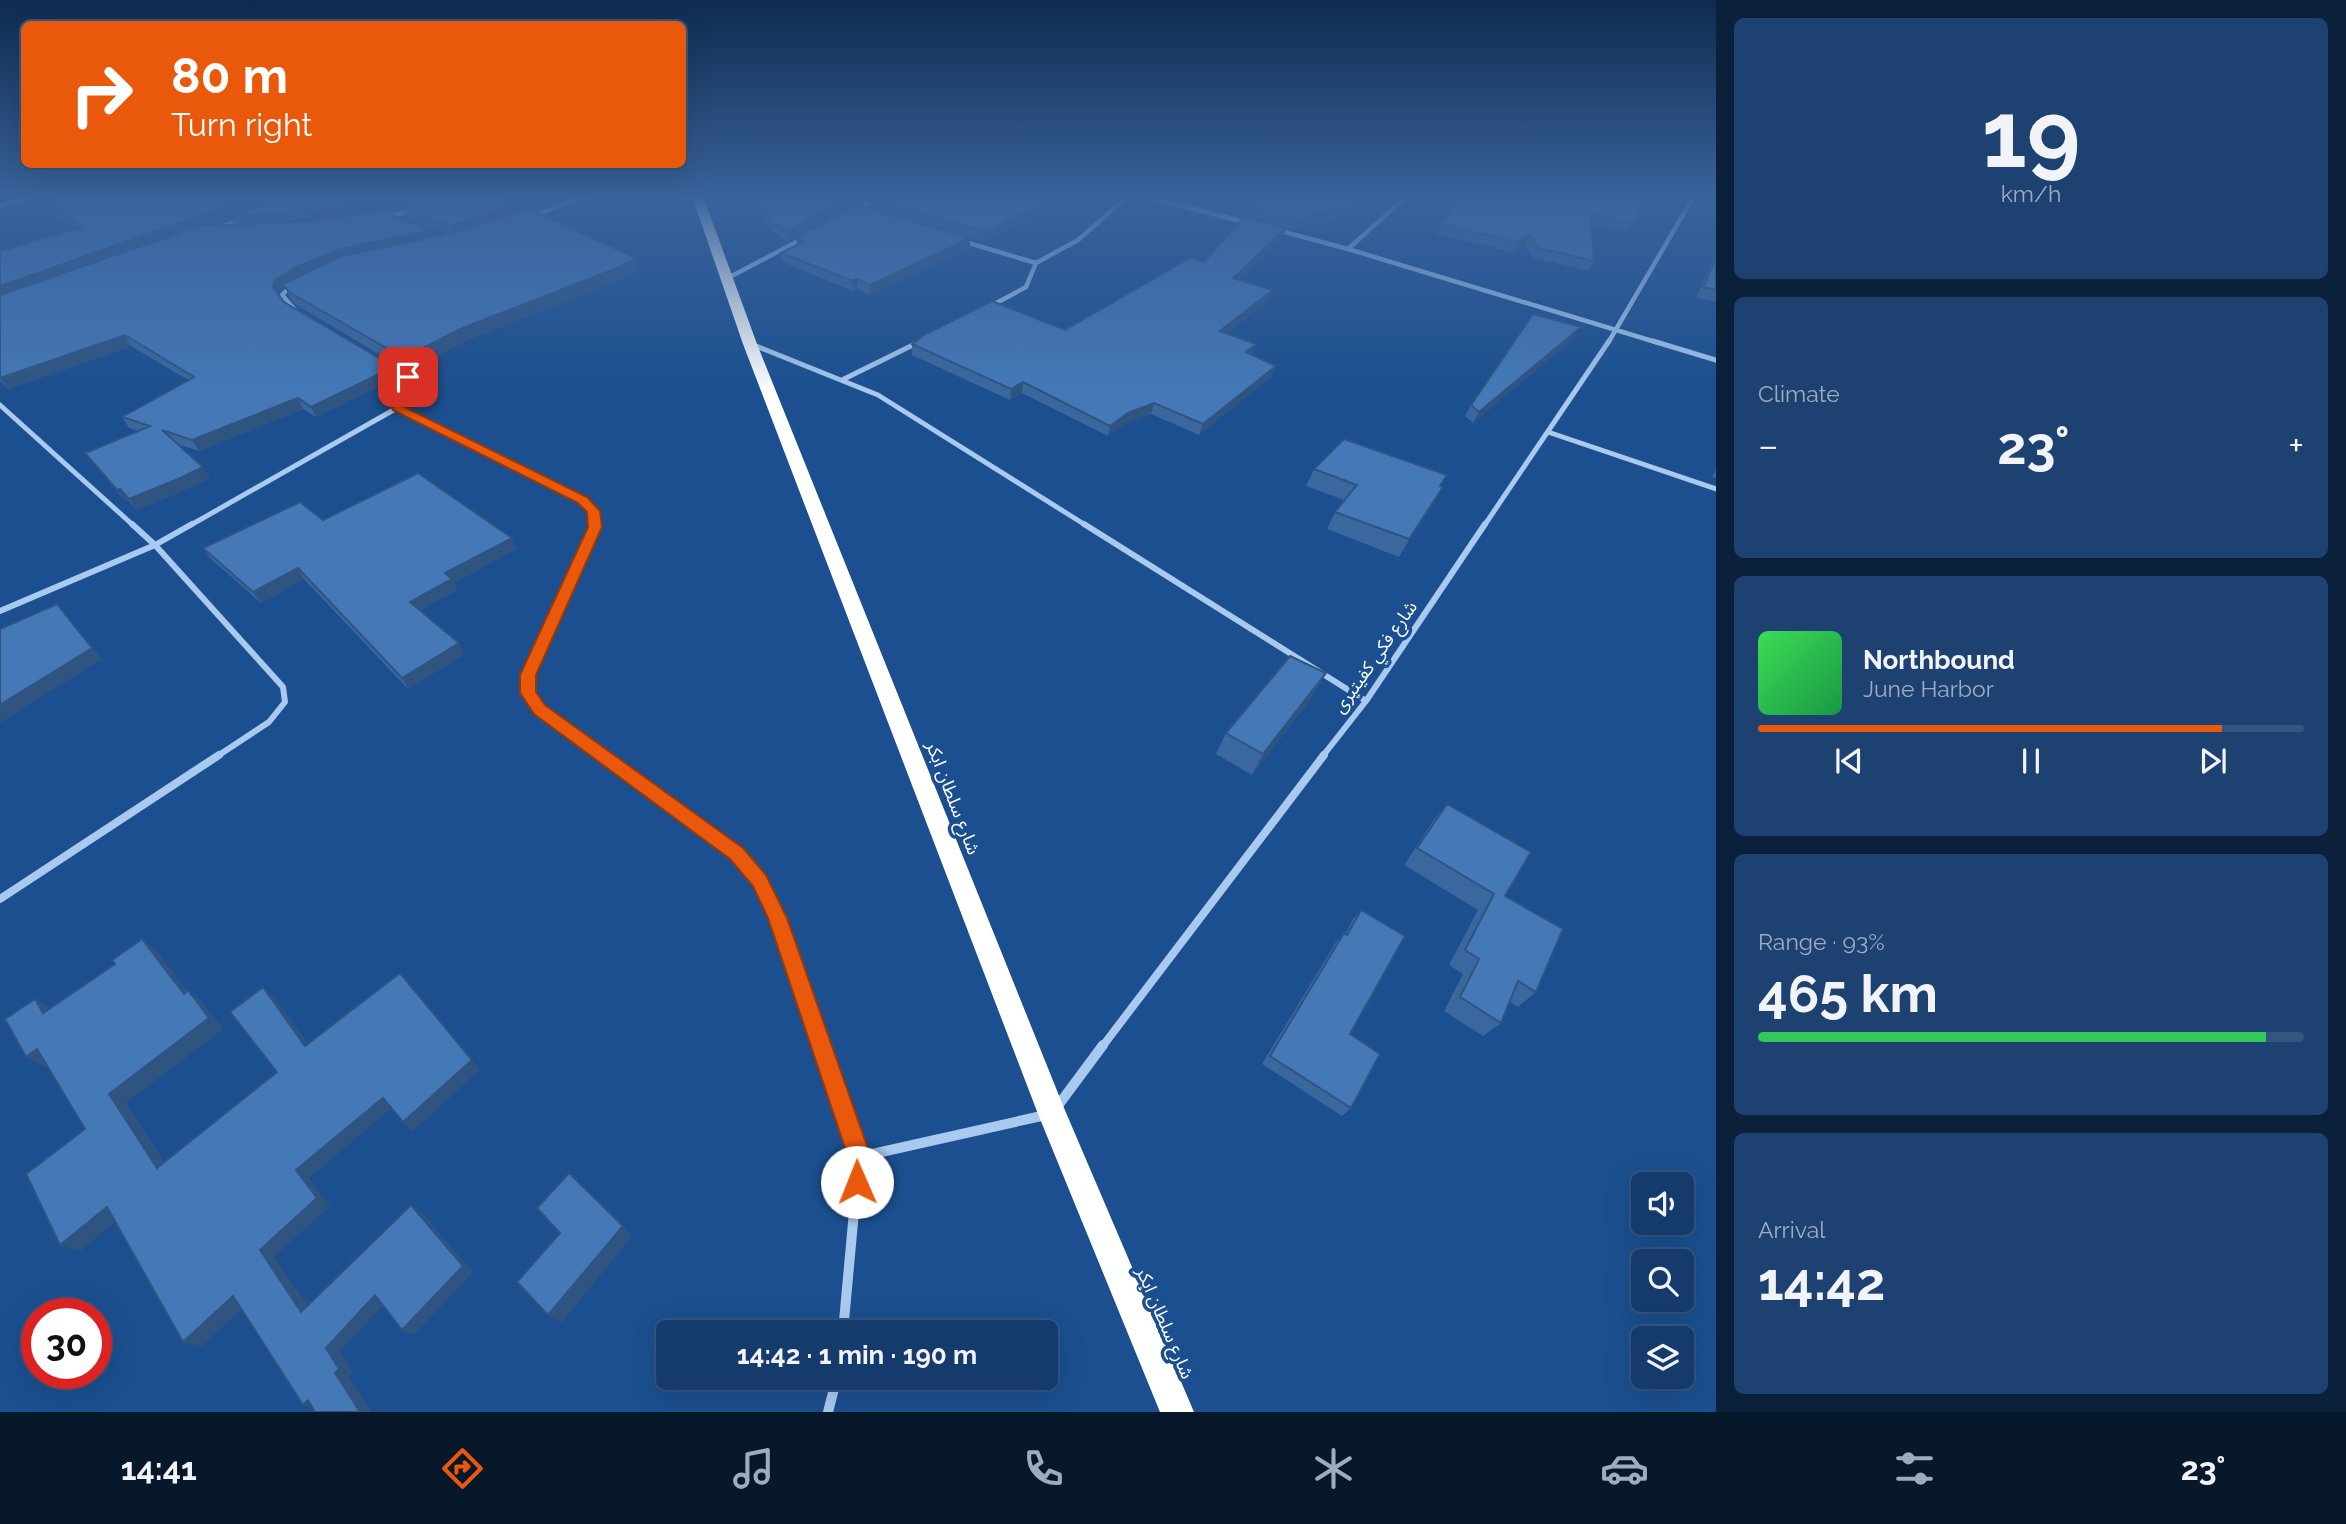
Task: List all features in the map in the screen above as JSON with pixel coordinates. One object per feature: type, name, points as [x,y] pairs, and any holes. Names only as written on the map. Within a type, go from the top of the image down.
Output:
[{"type":"highway","name":"شارع سلطان ابكر","points":[[720,262],[1052,1114],[1177,1412]]},
{"type":"street","points":[[726,279],[759,262]]},
{"type":"street","points":[[982,311],[1028,286],[1033,280],[1036,263],[1032,262]]},
{"type":"street","points":[[1391,262],[1716,360]]},
{"type":"street","name":"شارع فكي كفيتيرى","points":[[1052,1114],[1255,842],[1366,701],[1617,329],[1654,262]]},
{"type":"street","points":[[304,315],[292,308],[282,295],[293,284],[305,279]]},
{"type":"street","points":[[844,379],[932,335]]},
{"type":"street","points":[[750,344],[844,379],[878,395],[1366,701]]},
{"type":"street","points":[[0,611],[155,545],[397,408],[412,391],[408,377],[384,363]]},
{"type":"street","points":[[0,405],[155,545],[283,687],[285,702],[269,722],[0,899]]},
{"type":"street","points":[[397,408],[583,500],[594,511],[595,527],[528,675],[528,693],[539,710],[737,853],[760,881],[777,918],[859,1157],[844,1320]]},
{"type":"street","points":[[1548,432],[1716,488]]},
{"type":"street","points":[[859,1157],[1052,1114]]},
{"type":"street","points":[[828,1412],[834,1390]]},
{"type":"building","points":[[0,262],[69,262],[0,286]]},
{"type":"building","points":[[96,262],[309,262],[274,281],[273,287],[284,302],[394,367],[311,407],[298,398],[192,440],[162,430],[203,467],[129,499],[120,489],[117,490],[85,453],[150,426],[122,417],[194,377],[125,335],[0,378],[0,295]]},
{"type":"building","points":[[329,262],[629,262],[460,329],[404,358],[289,292],[283,284]]},
{"type":"building","points":[[804,262],[919,262],[870,285],[857,279],[853,281]]},
{"type":"building","points":[[1184,262],[1250,262],[1233,278],[1273,290],[1220,331],[1256,344],[1246,352],[1276,366],[1203,424],[1154,403],[1128,413],[1110,426],[1023,382],[1011,389],[912,344],[926,334],[992,301],[1065,330]]},
{"type":"building","points":[[1714,262],[1716,262],[1716,290],[1703,287]]},
{"type":"building","points":[[1533,314],[1581,327],[1479,412],[1471,405]]},
{"type":"building","points":[[1344,439],[1447,475],[1440,486],[1443,487],[1409,539],[1335,512],[1357,485],[1314,469]]},
{"type":"building","points":[[418,473],[512,538],[445,573],[452,579],[410,602],[459,643],[402,678],[298,568],[253,592],[203,548],[300,502],[323,520]]},
{"type":"building","points":[[57,604],[92,648],[0,705],[0,629]]},
{"type":"building","points":[[1290,656],[1326,673],[1263,754],[1226,733]]},
{"type":"building","points":[[1447,804],[1531,852],[1505,896],[1563,929],[1536,992],[1518,981],[1501,1023],[1460,997],[1479,959],[1465,950],[1494,894],[1417,848]]},
{"type":"building","points":[[1361,910],[1405,936],[1350,1034],[1380,1054],[1351,1108],[1270,1056],[1344,933],[1347,935]]},
{"type":"building","points":[[142,939],[184,994],[188,990],[209,1018],[109,1094],[157,1168],[277,1072],[230,1012],[263,987],[305,1046],[400,973],[472,1060],[403,1122],[383,1098],[296,1170],[317,1198],[260,1250],[301,1312],[411,1205],[463,1266],[402,1330],[375,1295],[326,1348],[339,1369],[335,1373],[360,1412],[315,1412],[308,1400],[303,1405],[233,1296],[183,1342],[107,1207],[60,1245],[26,1174],[85,1129],[37,1049],[26,1057],[5,1019],[35,999],[43,1013],[115,964],[112,960]]},
{"type":"building","points":[[569,1173],[623,1226],[548,1315],[517,1282],[560,1233],[537,1208]]},
{"type":"route","points":[[408,377],[412,391],[397,408],[583,500],[594,511],[595,527],[528,675],[528,693],[539,710],[737,853],[760,881],[777,918],[859,1157],[857,1182]]}]
